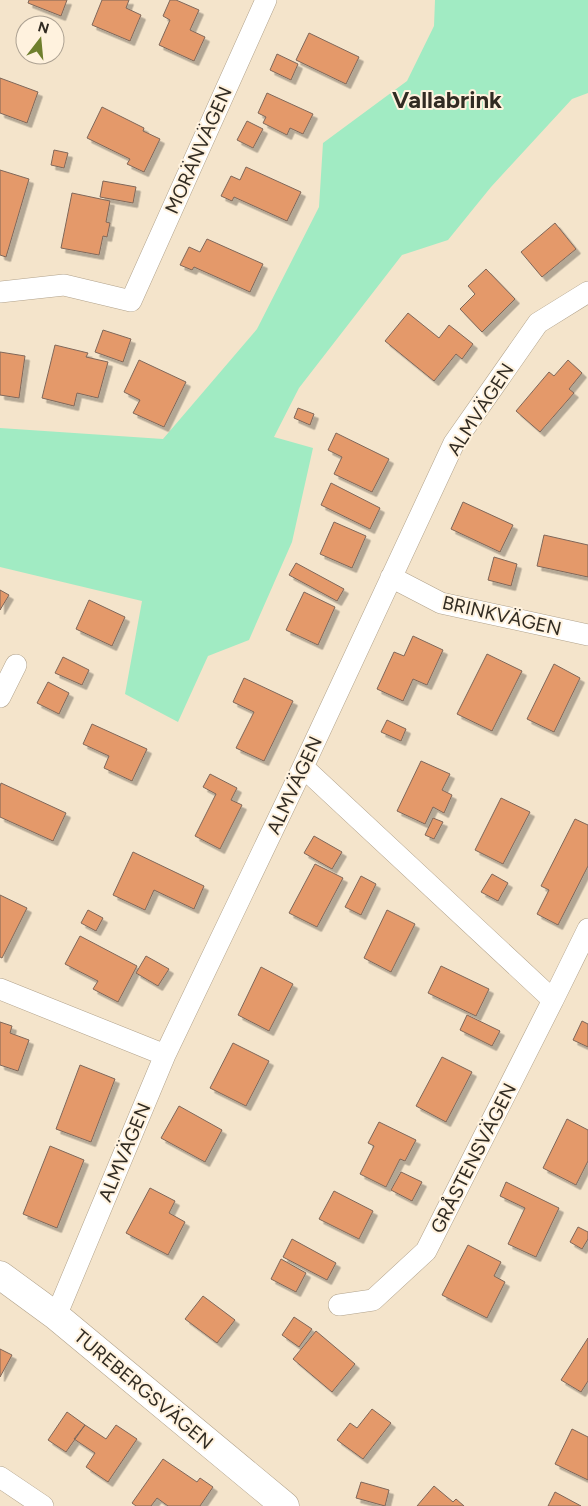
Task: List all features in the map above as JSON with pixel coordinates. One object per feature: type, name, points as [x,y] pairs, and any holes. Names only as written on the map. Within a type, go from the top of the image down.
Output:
[{"type":"street","name":"MORÄNVÄGEN","points":[[0,292],[64,285],[131,301],[266,0]]},
{"type":"street","name":"ALMVÄGEN","points":[[56,1316],[165,1055],[454,443],[538,322],[588,292]]},
{"type":"street","name":"BRINKVÄGEN","points":[[391,577],[441,603],[588,635]]},
{"type":"street","points":[[0,697],[16,665]]},
{"type":"street","points":[[303,766],[553,1000]]},
{"type":"street","name":"GRÅSTENSVÄGEN","points":[[339,1305],[372,1300],[426,1251],[588,929]]},
{"type":"street","points":[[0,990],[165,1055]]},
{"type":"street","name":"TUREBERGSVÄGEN","points":[[0,1275],[56,1316],[285,1506]]},
{"type":"street","points":[[0,1477],[43,1506]]},
{"type":"green space","points":[[435,0],[588,0],[588,93],[572,99],[491,187],[448,240],[402,255],[299,388],[274,437],[313,448],[292,542],[249,640],[208,656],[178,722],[125,694],[142,601],[0,567],[0,428],[163,439],[257,329],[319,207],[323,143],[407,81],[434,26]]},
{"type":"building","points":[[29,0],[67,0],[61,15],[28,3]]},
{"type":"building","points":[[102,0],[129,0],[126,8],[141,15],[130,41],[92,25]]},
{"type":"building","points":[[170,0],[176,0],[199,10],[190,30],[205,37],[194,61],[159,45],[170,20],[163,16]]},
{"type":"building","points":[[309,33],[359,57],[346,84],[296,60]]},
{"type":"building","points":[[277,54],[298,64],[291,80],[270,70]]},
{"type":"building","points":[[0,78],[38,92],[27,123],[0,113]]},
{"type":"building","points":[[267,93],[313,114],[303,134],[290,128],[287,135],[263,123],[266,117],[258,113]]},
{"type":"building","points":[[102,107],[144,128],[143,131],[160,139],[144,172],[127,164],[130,159],[87,138]]},
{"type":"building","points":[[247,121],[263,129],[253,148],[237,140]]},
{"type":"building","points":[[54,150],[68,153],[64,168],[51,165]]},
{"type":"building","points":[[246,167],[301,192],[287,221],[234,197],[232,201],[221,196],[231,176],[240,180]]},
{"type":"building","points":[[0,170],[29,179],[6,257],[0,255]]},
{"type":"building","points":[[103,181],[136,187],[133,203],[100,197]]},
{"type":"building","points":[[72,193],[110,201],[106,222],[110,223],[107,237],[103,236],[99,255],[61,248]]},
{"type":"building","points":[[555,223],[576,249],[542,277],[521,252]]},
{"type":"building","points":[[207,239],[263,264],[250,292],[194,267],[192,270],[180,265],[189,247],[200,252]]},
{"type":"building","points":[[486,269],[515,299],[482,332],[460,309],[475,294],[468,286]]},
{"type":"building","points":[[408,313],[439,338],[449,325],[473,344],[462,359],[456,354],[434,381],[385,341]]},
{"type":"building","points":[[103,330],[131,339],[123,362],[95,352]]},
{"type":"building","points":[[55,345],[88,353],[86,357],[108,362],[98,398],[77,393],[74,406],[42,398]]},
{"type":"building","points":[[0,352],[25,356],[19,398],[0,395]]},
{"type":"building","points":[[139,360],[186,382],[164,427],[133,413],[140,400],[124,392]]},
{"type":"building","points":[[568,360],[582,373],[569,389],[574,393],[540,432],[516,411],[549,372],[554,376]]},
{"type":"building","points":[[298,408],[314,414],[310,425],[294,418]]},
{"type":"building","points":[[336,433],[389,459],[372,492],[334,474],[342,457],[328,450]]},
{"type":"building","points":[[331,483],[380,508],[370,529],[321,505]]},
{"type":"building","points":[[463,502],[513,525],[500,552],[451,529]]},
{"type":"building","points":[[334,522],[366,536],[352,568],[320,554]]},
{"type":"building","points":[[544,535],[588,545],[588,577],[537,566]]},
{"type":"building","points":[[494,557],[517,564],[511,586],[488,580]]},
{"type":"building","points":[[296,563],[344,589],[337,601],[289,575]]},
{"type":"building","points":[[0,590],[9,595],[0,610]]},
{"type":"building","points":[[304,592],[335,607],[318,645],[286,630]]},
{"type":"building","points":[[89,600],[125,617],[112,646],[76,629]]},
{"type":"building","points":[[413,636],[443,650],[427,685],[413,679],[403,701],[377,689],[394,652],[404,656]]},
{"type":"building","points":[[487,654],[522,671],[492,731],[457,714]]},
{"type":"building","points":[[63,657],[89,670],[82,685],[55,673]]},
{"type":"building","points":[[554,664],[580,678],[554,732],[527,719]]},
{"type":"building","points":[[244,678],[293,701],[264,761],[236,748],[254,712],[233,702]]},
{"type":"building","points":[[48,682],[69,693],[59,714],[37,703]]},
{"type":"building","points":[[387,720],[406,729],[401,741],[381,732]]},
{"type":"building","points":[[92,724],[147,749],[132,781],[104,768],[109,756],[83,744]]},
{"type":"building","points":[[421,761],[450,774],[442,790],[452,795],[444,813],[433,807],[425,824],[397,811]]},
{"type":"building","points":[[210,774],[237,788],[231,800],[242,805],[220,849],[195,836],[216,794],[203,787]]},
{"type":"building","points":[[1,783],[66,813],[53,841],[0,817]]},
{"type":"building","points":[[501,798],[530,812],[503,864],[475,850]]},
{"type":"building","points":[[433,818],[443,822],[434,839],[425,835]]},
{"type":"building","points":[[575,819],[588,825],[588,866],[558,925],[537,914],[549,890],[541,886]]},
{"type":"building","points":[[314,836],[342,852],[332,869],[304,853]]},
{"type":"building","points":[[133,852],[204,886],[194,909],[154,890],[145,910],[113,895]]},
{"type":"building","points":[[315,864],[343,878],[317,927],[289,913]]},
{"type":"building","points":[[492,874],[508,883],[498,901],[481,892]]},
{"type":"building","points":[[361,876],[376,884],[361,915],[345,907]]},
{"type":"building","points":[[0,895],[27,908],[2,958],[0,957]]},
{"type":"building","points":[[88,910],[103,918],[96,931],[81,923]]},
{"type":"building","points":[[387,910],[415,924],[391,972],[364,958]]},
{"type":"building","points":[[80,936],[137,966],[118,1002],[93,989],[98,981],[65,964]]},
{"type":"building","points":[[146,956],[169,969],[158,986],[136,973]]},
{"type":"building","points":[[441,966],[489,989],[476,1016],[428,993]]},
{"type":"building","points":[[261,967],[293,984],[269,1031],[238,1015]]},
{"type":"building","points":[[467,1015],[500,1031],[492,1046],[460,1030]]},
{"type":"building","points":[[582,1021],[588,1024],[588,1047],[573,1040]]},
{"type":"building","points":[[0,1022],[12,1026],[10,1033],[29,1040],[18,1071],[0,1065]]},
{"type":"building","points":[[233,1043],[269,1061],[246,1106],[210,1088]]},
{"type":"building","points":[[442,1057],[472,1072],[446,1122],[416,1106]]},
{"type":"building","points":[[80,1065],[115,1079],[91,1142],[56,1129]]},
{"type":"building","points":[[179,1106],[222,1130],[205,1162],[161,1138]]},
{"type":"building","points":[[567,1119],[588,1130],[588,1161],[576,1185],[543,1168]]},
{"type":"building","points":[[379,1122],[416,1140],[405,1161],[400,1159],[386,1187],[360,1174],[374,1146],[368,1143]]},
{"type":"building","points":[[50,1146],[84,1160],[57,1228],[23,1214]]},
{"type":"building","points":[[401,1172],[422,1182],[412,1201],[391,1190]]},
{"type":"building","points":[[506,1182],[559,1208],[536,1257],[508,1244],[525,1208],[500,1196]]},
{"type":"building","points":[[150,1188],[175,1201],[169,1213],[185,1222],[168,1255],[126,1233]]},
{"type":"building","points":[[334,1191],[373,1211],[359,1239],[319,1219]]},
{"type":"building","points":[[578,1227],[588,1232],[588,1239],[582,1249],[570,1242]]},
{"type":"building","points":[[292,1239],[336,1263],[327,1280],[283,1257]]},
{"type":"building","points":[[468,1245],[501,1262],[494,1276],[505,1282],[487,1318],[442,1295]]},
{"type":"building","points":[[281,1259],[306,1273],[296,1292],[271,1279]]},
{"type":"building","points":[[203,1296],[235,1320],[217,1343],[185,1319]]},
{"type":"building","points":[[294,1317],[312,1329],[299,1347],[282,1335]]},
{"type":"building","points":[[316,1331],[355,1364],[332,1392],[293,1359]]},
{"type":"building","points":[[588,1338],[588,1381],[581,1392],[561,1380]]},
{"type":"building","points":[[0,1349],[12,1355],[0,1377]]},
{"type":"building","points":[[372,1409],[391,1423],[363,1459],[337,1440],[350,1423],[357,1428]]},
{"type":"building","points":[[67,1412],[85,1425],[66,1452],[48,1440]]},
{"type":"building","points":[[85,1425],[106,1439],[116,1425],[137,1439],[108,1482],[86,1467],[95,1453],[74,1439]]},
{"type":"building","points":[[572,1429],[588,1437],[588,1480],[555,1464]]},
{"type":"building","points":[[163,1459],[197,1482],[200,1478],[213,1487],[200,1506],[168,1506],[157,1498],[151,1506],[136,1506],[132,1503]]},
{"type":"building","points":[[361,1482],[389,1490],[385,1506],[356,1498]]},
{"type":"building","points":[[434,1486],[453,1502],[456,1499],[464,1506],[417,1506]]},
{"type":"building","points":[[555,1492],[581,1506],[548,1506]]},
{"type":"district","name":"Vallabrink","points":[[447,100]]}]
